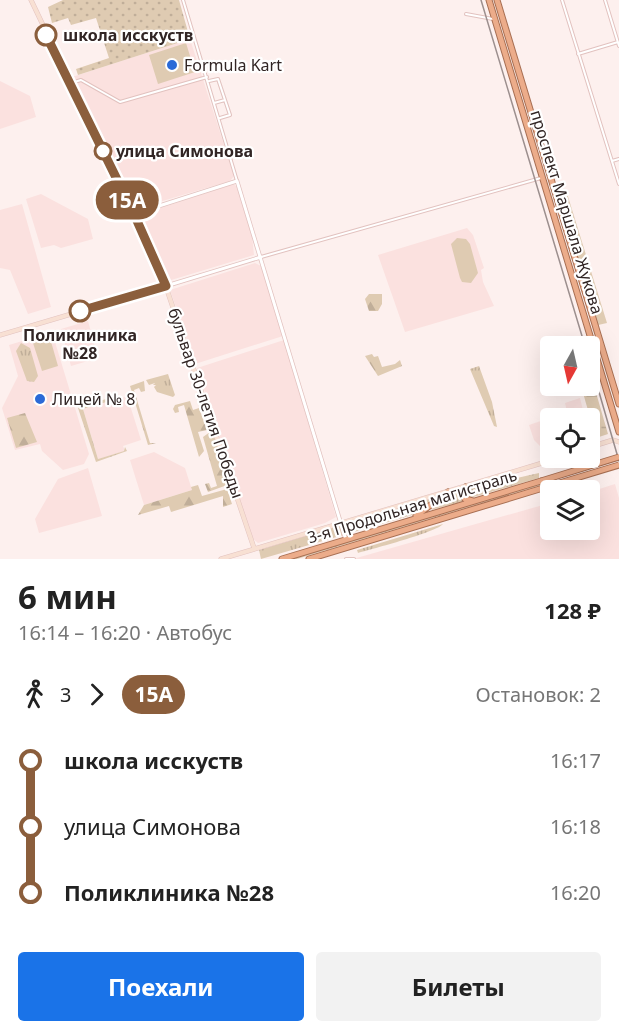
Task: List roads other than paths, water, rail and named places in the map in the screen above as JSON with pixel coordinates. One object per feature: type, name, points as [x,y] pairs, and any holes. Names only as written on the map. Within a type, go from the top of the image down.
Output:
[{"type":"highway","name":"проспект Маршала Жукова","points":[[489,0],[618,430]]},
{"type":"highway","name":"проспект Маршала Жукова","points":[[497,0],[619,404]]},
{"type":"highway","name":"3-я Продольная магистраль","points":[[282,559],[619,457]]},
{"type":"highway","name":"3-я Продольная магистраль","points":[[309,559],[619,465]]},
{"type":"highway","points":[[466,487],[462,495],[465,499],[475,501]]},
{"type":"highway","points":[[407,522],[448,492]]},
{"type":"main road","name":"бульвар 30-летия Победы","points":[[31,0],[166,286],[254,548]]},
{"type":"main road","points":[[0,335],[166,286]]},
{"type":"main road","points":[[613,440],[618,430]]},
{"type":"main road","points":[[600,444],[613,440],[619,442]]},
{"type":"main road","points":[[221,559],[540,464]]},
{"type":"street","points":[[183,0],[341,523],[348,539]]},
{"type":"street","points":[[562,0],[619,184]]},
{"type":"street","points":[[578,54],[619,43],[605,0]]},
{"type":"street","points":[[466,14],[495,19]]},
{"type":"street","points":[[71,83],[81,80],[120,102],[207,77]]},
{"type":"street","points":[[208,82],[218,79],[230,115],[219,119]]},
{"type":"street","points":[[214,103],[225,100]]},
{"type":"street","points":[[612,161],[619,159]]},
{"type":"street","points":[[166,286],[542,178]]},
{"type":"street","points":[[134,214],[237,181]]},
{"type":"street","points":[[346,559],[354,559]]},
{"type":"tram line","points":[[481,0],[582,336]]},
{"type":"tram line","points":[[600,395],[619,461]]},
{"type":"place","name":"школа исскуств","points":[[46,35]]},
{"type":"place","name":"Formula Kart","points":[[172,65]]},
{"type":"place","name":"улица Симонова","points":[[103,151]]},
{"type":"place","name":"Поликлиника №28","points":[[80,311]]},
{"type":"place","name":"Лицей № 8","points":[[40,399]]}]
